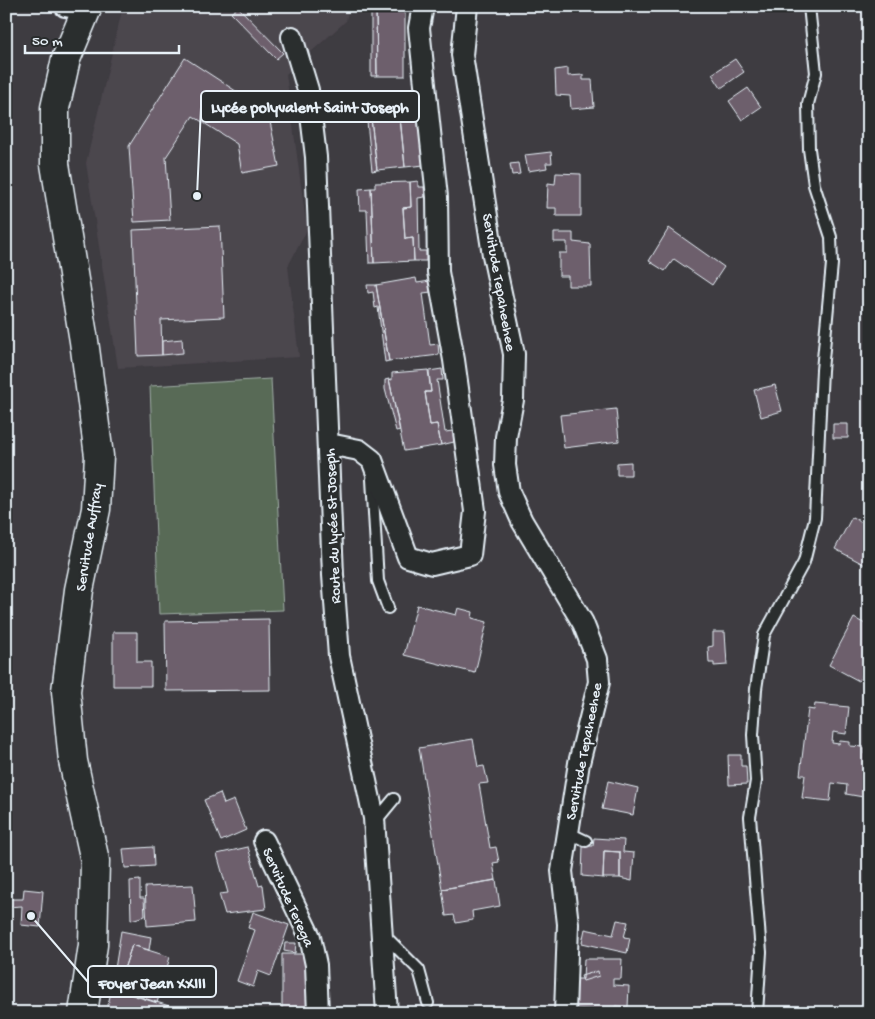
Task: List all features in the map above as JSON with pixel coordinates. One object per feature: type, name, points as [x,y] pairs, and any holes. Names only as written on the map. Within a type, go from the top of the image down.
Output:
[{"type":"street","points":[[329,444],[359,450],[372,460],[408,557],[432,564],[470,555],[475,511],[454,360],[438,272],[437,197],[419,28],[423,6]]},
{"type":"street","name":"Servitude Tepaheehee","points":[[467,6],[462,55],[493,254],[514,354],[513,400],[506,438],[505,465],[509,492],[522,521],[583,623],[597,659],[599,682],[579,763],[562,871],[568,924],[565,1013]]},
{"type":"street","name":"Servitude Auffray","points":[[79,8],[55,108],[55,154],[64,228],[84,341],[100,456],[96,509],[79,590],[66,691],[73,761],[95,861],[93,944],[83,1013]]},
{"type":"street","name":"Route du lycée St Joseph","points":[[292,37],[308,90],[316,157],[333,575],[339,656],[374,822],[387,1013]]},
{"type":"street","name":"Servitude Terega","points":[[264,842],[310,937],[316,965],[318,1013]]},
{"type":"lane","points":[[757,1013],[761,952],[750,817],[756,781],[753,735],[756,689],[764,636],[804,562],[815,518],[819,416],[832,264],[831,236],[814,185],[809,149],[808,104],[816,73],[809,6]]},
{"type":"lane","points":[[372,460],[378,581],[388,608]]},
{"type":"lane","points":[[374,822],[394,799]]},
{"type":"lane","points":[[567,832],[586,841]]},
{"type":"lane","points":[[382,933],[419,970],[428,1003]]},
{"type":"shaded area","points":[[123,6],[349,6],[346,21],[286,74],[307,230],[288,266],[299,357],[118,368],[86,163]]},
{"type":"green space","points":[[271,379],[283,610],[159,614],[150,386]]},
{"type":"building","points":[[405,6],[405,76],[377,76],[376,7]]},
{"type":"building","points":[[238,7],[283,53],[276,59],[231,13]]},
{"type":"building","points":[[371,7],[376,7],[377,76],[371,76]]},
{"type":"building","points":[[185,58],[268,112],[279,166],[242,173],[237,144],[193,116],[166,157],[170,220],[134,222],[129,146]]},
{"type":"building","points":[[735,59],[744,72],[721,88],[712,74]]},
{"type":"building","points":[[568,68],[568,76],[583,75],[583,80],[592,80],[594,107],[571,109],[570,96],[556,95],[555,70]]},
{"type":"building","points":[[748,88],[761,107],[742,120],[729,101]]},
{"type":"building","points":[[416,96],[424,165],[405,167],[398,98]]},
{"type":"building","points":[[398,98],[405,167],[377,170],[369,101]]},
{"type":"building","points":[[369,101],[377,170],[372,171],[365,102]]},
{"type":"building","points":[[551,152],[552,163],[546,163],[547,168],[528,171],[525,155]]},
{"type":"building","points":[[518,163],[520,174],[512,175],[510,164]]},
{"type":"building","points":[[556,173],[581,174],[581,216],[556,216],[556,208],[547,208],[548,183],[555,184]]},
{"type":"building","points":[[418,181],[418,187],[424,187],[425,197],[418,198],[419,251],[426,251],[426,261],[414,261],[413,238],[405,239],[403,208],[411,207],[410,182]]},
{"type":"building","points":[[410,182],[411,207],[403,208],[405,239],[413,238],[414,261],[374,263],[371,188],[375,188],[375,183]]},
{"type":"building","points":[[371,188],[374,263],[369,263],[367,210],[360,210],[359,189]]},
{"type":"building","points":[[220,226],[224,317],[161,320],[162,355],[138,356],[133,230]]},
{"type":"building","points":[[669,228],[724,267],[712,285],[674,259],[665,271],[649,261]]},
{"type":"building","points":[[554,233],[573,233],[573,242],[590,244],[591,286],[568,286],[568,276],[559,276],[559,253],[567,253],[567,242],[554,242]]},
{"type":"building","points":[[416,278],[417,283],[430,281],[431,292],[423,293],[430,345],[438,344],[439,355],[389,361],[376,285]]},
{"type":"building","points":[[367,285],[376,285],[389,361],[385,362],[378,307],[375,308],[373,292],[368,293]]},
{"type":"building","points":[[182,339],[183,353],[162,355],[162,341]]},
{"type":"building","points":[[442,369],[443,380],[437,380],[445,432],[453,431],[454,442],[441,445],[437,424],[430,425],[425,392],[431,392],[429,371]]},
{"type":"building","points":[[428,370],[431,392],[425,392],[430,425],[437,424],[441,445],[404,451],[389,379],[392,380],[392,373]]},
{"type":"building","points":[[389,379],[400,430],[396,431],[385,389],[385,380]]},
{"type":"building","points":[[775,385],[782,411],[761,417],[754,390]]},
{"type":"building","points":[[616,409],[619,441],[564,448],[560,415]]},
{"type":"building","points":[[833,424],[848,424],[848,438],[833,438]]},
{"type":"building","points":[[869,431],[869,459],[865,436]]},
{"type":"building","points":[[631,462],[631,475],[617,475],[617,463]]},
{"type":"building","points":[[852,517],[869,526],[869,567],[835,549]]},
{"type":"building","points":[[417,605],[456,615],[458,608],[473,612],[472,618],[487,622],[475,673],[404,655]]},
{"type":"building","points":[[854,618],[869,626],[869,662],[859,681],[829,665]]},
{"type":"building","points":[[269,619],[270,690],[166,691],[165,621]]},
{"type":"building","points":[[113,632],[137,632],[137,662],[151,662],[151,686],[113,686]]},
{"type":"building","points":[[713,632],[725,632],[727,665],[714,666],[714,663],[709,663],[708,647],[713,646]]},
{"type":"building","points":[[815,704],[849,707],[846,734],[833,732],[832,743],[839,744],[840,741],[850,742],[850,746],[864,747],[864,754],[869,755],[869,798],[846,794],[847,785],[832,783],[830,801],[802,798],[805,775],[800,775],[808,709],[814,710]]},
{"type":"building","points":[[473,739],[478,767],[484,766],[488,783],[479,784],[490,848],[496,847],[499,862],[493,863],[496,880],[442,889],[419,748]]},
{"type":"building","points":[[728,755],[741,755],[741,766],[746,766],[747,784],[729,785]]},
{"type":"building","points":[[608,781],[638,788],[633,815],[602,809]]},
{"type":"building","points":[[220,793],[224,804],[234,800],[246,830],[221,841],[204,800]]},
{"type":"building","points":[[594,838],[624,840],[623,852],[634,853],[632,881],[620,878],[620,852],[604,851],[603,878],[582,876],[583,846],[593,846]]},
{"type":"building","points":[[153,847],[154,866],[125,868],[123,849]]},
{"type":"building","points":[[248,847],[259,886],[263,885],[266,909],[225,914],[219,894],[228,893],[217,854]]},
{"type":"building","points":[[604,851],[620,852],[620,878],[603,878]]},
{"type":"building","points":[[140,880],[140,898],[144,898],[145,916],[131,920],[130,881]]},
{"type":"building","points":[[496,880],[500,906],[472,911],[473,920],[456,923],[454,915],[446,916],[442,889]]},
{"type":"building","points":[[193,885],[196,922],[147,926],[145,887]]},
{"type":"building","points":[[24,889],[43,891],[40,927],[21,925],[22,906],[6,907],[6,899],[23,899]]},
{"type":"building","points":[[253,912],[289,925],[271,976],[258,971],[253,987],[237,981],[255,930],[248,928]]},
{"type":"building","points":[[617,920],[628,922],[624,937],[630,938],[627,953],[582,943],[585,929],[613,935]]},
{"type":"building","points":[[121,931],[151,937],[149,950],[132,945],[117,990],[112,988]]},
{"type":"building","points":[[285,943],[296,943],[295,953],[284,951]]},
{"type":"building","points":[[132,945],[170,957],[157,1003],[117,990]]},
{"type":"building","points":[[282,954],[306,954],[307,1013],[282,1013]]},
{"type":"building","points":[[584,959],[622,959],[621,979],[613,979],[613,985],[629,986],[628,1007],[615,1006],[615,1013],[593,1013],[593,1009],[571,1008],[572,979],[583,979]]},
{"type":"building","points":[[598,971],[599,976],[583,981],[581,976]]},
{"type":"building","points":[[112,988],[169,1006],[167,1013],[106,1013]]},
{"type":"place","name":"Lycée polyvalent Saint Joseph","points":[[197,196]]},
{"type":"place","name":"Foyer Jean XXIII","points":[[31,916]]}]
